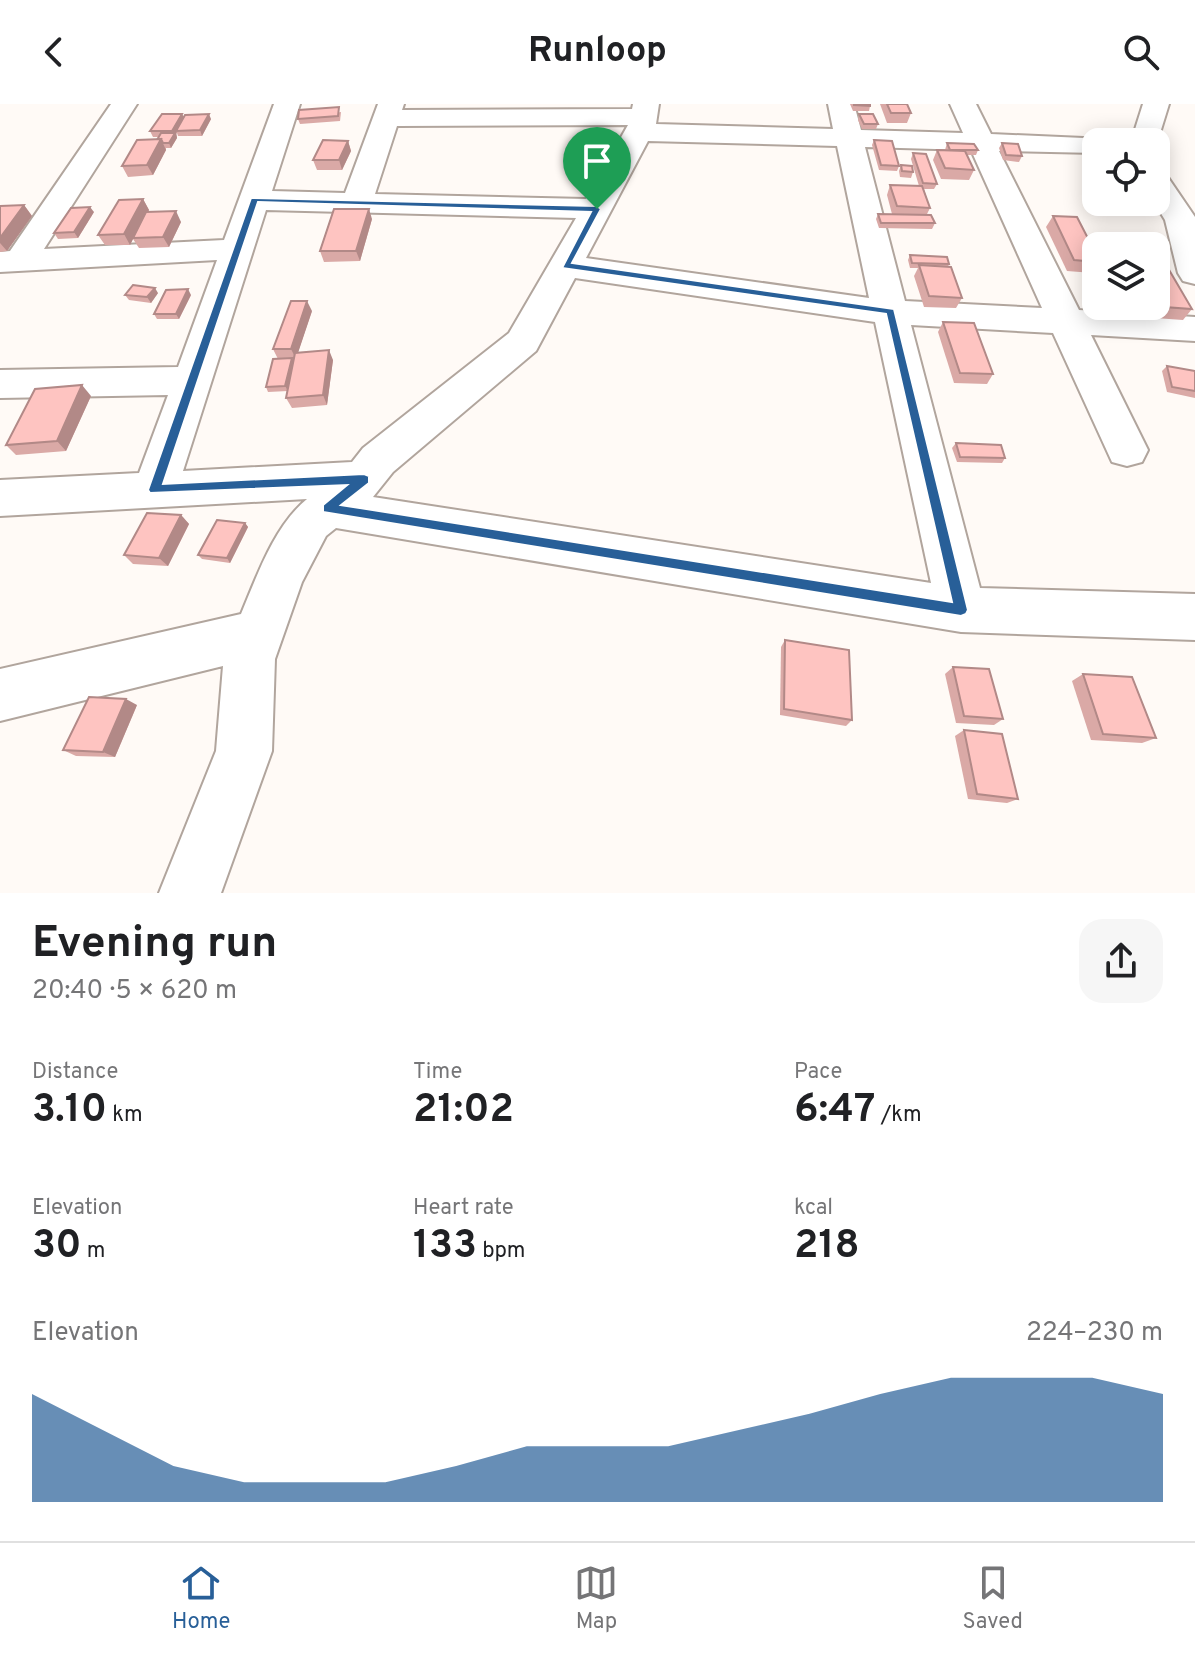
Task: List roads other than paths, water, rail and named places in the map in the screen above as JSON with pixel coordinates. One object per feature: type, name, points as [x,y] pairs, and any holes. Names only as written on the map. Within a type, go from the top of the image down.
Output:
[{"type":"street","points":[[10,262],[124,104]]},
{"type":"street","points":[[155,490],[287,104]]},
{"type":"street","points":[[963,104],[1127,450]]},
{"type":"street","points":[[1149,128],[1156,104]]},
{"type":"street","points":[[357,202],[389,111],[539,111],[643,118],[845,121],[981,142],[1082,145]]},
{"type":"street","points":[[190,893],[244,751],[249,659],[280,577],[310,523],[364,479],[378,460],[523,342],[597,209],[643,118]]},
{"type":"street","points":[[845,121],[961,610]]},
{"type":"street","points":[[254,200],[597,209]]},
{"type":"street","points":[[1170,203],[1181,220],[1195,273]]},
{"type":"street","points":[[10,262],[237,249]]},
{"type":"street","points":[[565,266],[890,312],[1195,329]]},
{"type":"street","points":[[0,384],[192,381]]},
{"type":"street","points":[[0,498],[364,479]]},
{"type":"street","points":[[328,508],[961,610],[1195,617]]},
{"type":"street","points":[[0,695],[259,633]]}]
